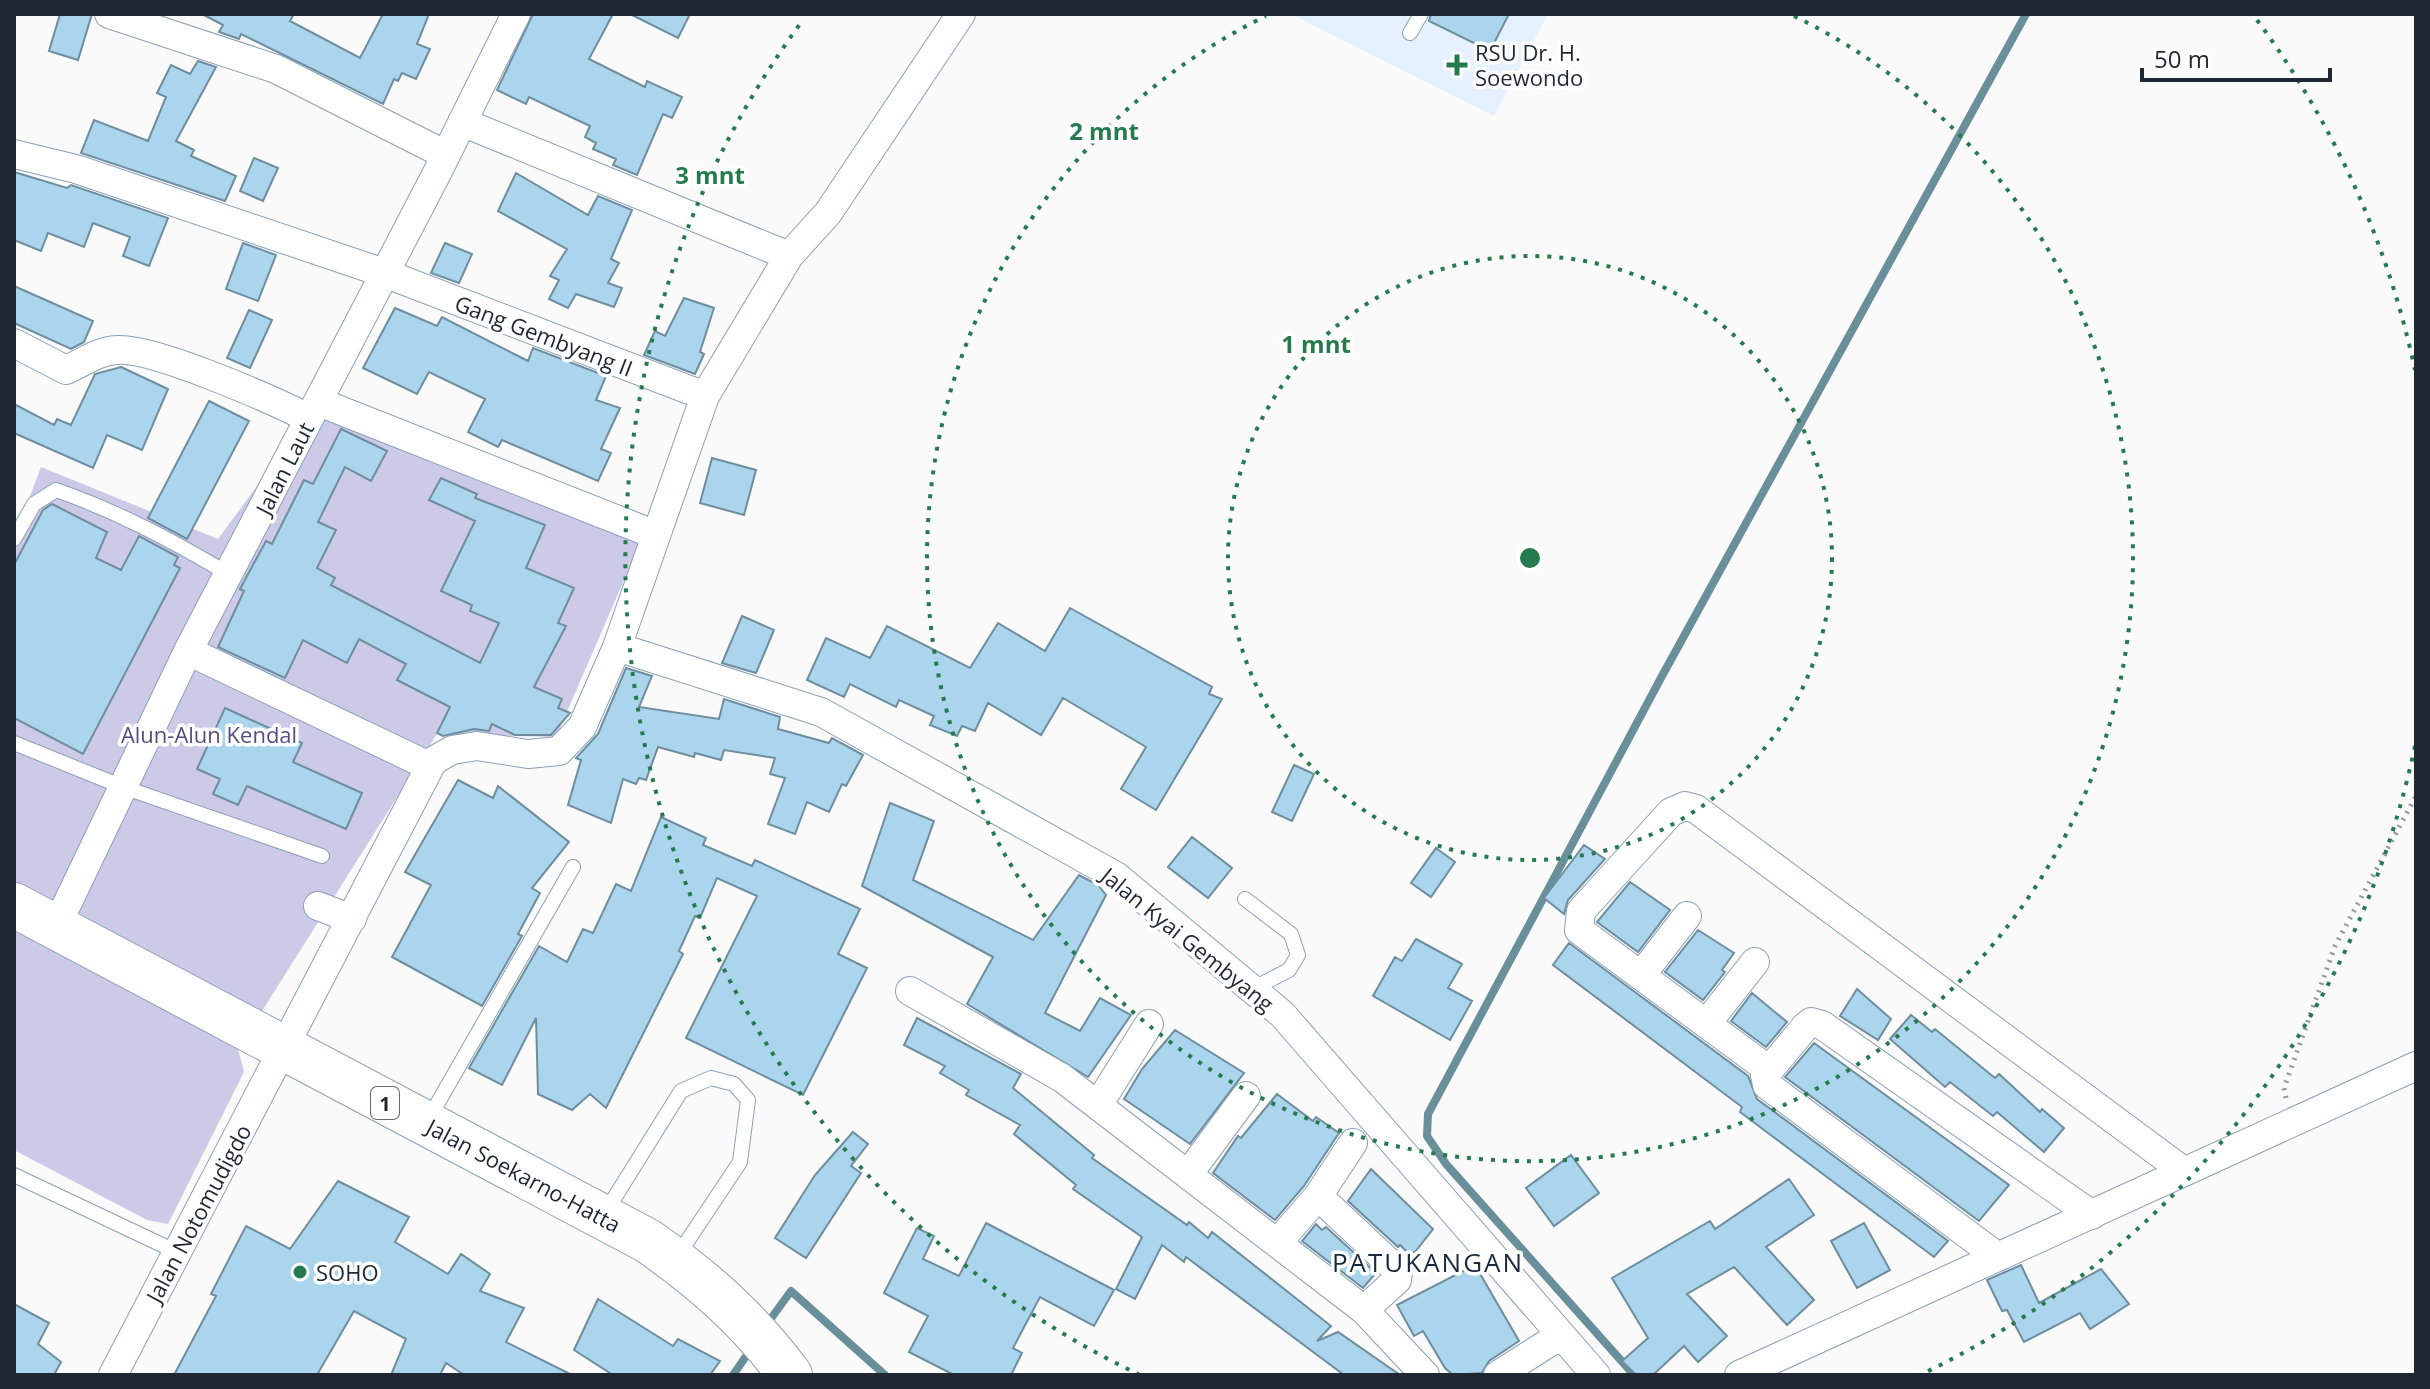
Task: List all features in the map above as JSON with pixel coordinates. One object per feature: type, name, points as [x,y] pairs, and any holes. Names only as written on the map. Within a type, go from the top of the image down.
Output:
[{"type":"highway","name":"Jalan Soekarno-Hatta","points":[[14,905],[603,1216],[675,1260],[744,1317],[784,1366]]},
{"type":"street","points":[[109,14],[276,69],[446,155]]},
{"type":"street","name":"Jalan Laut","points":[[57,925],[188,651],[230,575],[516,14]]},
{"type":"street","points":[[188,651],[429,766],[452,750],[477,746],[528,754],[559,751],[582,727],[617,647],[705,396],[789,256],[828,213],[961,14]]},
{"type":"street","points":[[462,122],[789,256]]},
{"type":"street","name":"Gang Gembyang II","points":[[14,154],[76,169],[384,273],[705,396]]},
{"type":"street","points":[[14,343],[66,370],[102,351],[131,350],[280,404],[314,410],[656,535]]},
{"type":"street","name":"Jalan Kyai Gembyang","points":[[617,647],[821,712],[1116,876],[1282,1014],[1596,1375]]},
{"type":"street","name":"Jalan Notomudigdo","points":[[113,1375],[429,766]]},
{"type":"street","points":[[1769,1070],[1579,930],[1579,917],[1671,812],[1685,806],[1721,827],[2182,1170]]},
{"type":"street","points":[[318,906],[352,919]]},
{"type":"street","points":[[1642,974],[1687,916]]},
{"type":"street","points":[[1707,1023],[1755,962]]},
{"type":"street","points":[[910,991],[1062,1078],[1279,1241],[1364,1310],[1425,1375]]},
{"type":"street","points":[[1998,1257],[1767,1085],[1765,1075],[1805,1027],[1816,1022],[2092,1215]]},
{"type":"street","points":[[1098,1105],[1149,1024]]},
{"type":"street","points":[[1739,1375],[2092,1215],[2182,1170],[2416,1066]]},
{"type":"street","points":[[1189,1173],[1246,1096]]},
{"type":"street","points":[[1279,1241],[1318,1196],[1353,1143]]},
{"type":"street","points":[[1318,1196],[1398,1271],[1397,1280],[1364,1310]]},
{"type":"street","points":[[1498,1375],[1561,1335]]},
{"type":"lane","points":[[1410,33],[1421,14]]},
{"type":"lane","points":[[14,539],[34,504],[56,490],[112,509],[154,529],[230,575]]},
{"type":"lane","points":[[14,743],[123,787],[322,856]]},
{"type":"lane","points":[[426,1124],[573,867]]},
{"type":"lane","points":[[1245,899],[1291,934],[1298,955],[1289,970],[1252,989]]},
{"type":"lane","points":[[603,1216],[681,1091],[711,1078],[734,1084],[748,1100],[740,1162],[675,1260]]},
{"type":"lane","points":[[14,1175],[177,1252]]},
{"type":"path","points":[[2284,1088],[2335,946],[2416,796]]},
{"type":"shaded area","name":"RSU Dr. H. Soewondo","points":[[1291,14],[1548,14],[1494,116]]},
{"type":"green space","name":"Alun-Alun Kendal","points":[[319,402],[641,541],[556,737],[437,734],[238,1049],[244,1072],[168,1224],[147,1220],[14,1150],[14,538],[41,467],[218,539]]},
{"type":"building","points":[[60,14],[92,14],[78,60],[49,51]]},
{"type":"building","points":[[202,14],[294,14],[290,21],[360,58],[383,14],[429,14],[417,44],[430,49],[416,79],[402,73],[398,81],[394,79],[383,104],[241,34],[239,39],[219,32],[223,25]]},
{"type":"building","points":[[533,14],[613,14],[589,59],[645,87],[647,81],[682,97],[672,118],[663,114],[637,175],[613,165],[616,159],[593,149],[596,143],[585,137],[590,126],[529,97],[526,104],[497,90]]},
{"type":"building","points":[[630,14],[690,14],[678,38]]},
{"type":"building","points":[[1431,14],[1509,14],[1490,51],[1429,21]]},
{"type":"building","points":[[198,61],[216,67],[176,141],[194,150],[191,156],[236,176],[225,201],[81,153],[94,120],[148,141],[166,97],[157,93],[171,65],[190,74]]},
{"type":"building","points":[[254,158],[278,168],[263,201],[240,191]]},
{"type":"building","points":[[14,172],[67,188],[71,185],[168,218],[149,266],[123,256],[130,237],[93,223],[84,247],[48,233],[41,251],[14,240]]},
{"type":"building","points":[[516,173],[588,215],[598,196],[632,210],[611,259],[619,263],[608,283],[622,288],[614,307],[576,294],[568,308],[549,299],[559,280],[550,276],[567,249],[498,211]]},
{"type":"building","points":[[243,243],[276,255],[258,301],[226,289]]},
{"type":"building","points":[[445,243],[472,254],[459,283],[431,273]]},
{"type":"building","points":[[14,286],[93,321],[84,342],[71,349],[14,323]]},
{"type":"building","points":[[684,298],[714,308],[700,352],[704,354],[695,374],[644,355],[655,331],[665,336]]},
{"type":"building","points":[[395,308],[437,326],[442,317],[528,361],[533,348],[606,376],[596,400],[620,408],[601,449],[611,453],[598,481],[502,440],[498,447],[468,432],[485,399],[429,372],[417,394],[363,368]]},
{"type":"building","points":[[249,310],[272,320],[250,368],[227,358]]},
{"type":"building","points":[[121,367],[168,389],[142,450],[107,435],[93,468],[14,433],[14,404],[54,425],[57,419],[71,425],[95,374]]},
{"type":"building","points":[[209,401],[249,421],[187,539],[148,518]]},
{"type":"building","points":[[341,429],[387,451],[371,481],[345,467],[318,522],[336,530],[317,568],[335,578],[331,585],[480,663],[499,623],[470,611],[472,605],[441,591],[475,521],[429,500],[441,478],[477,494],[475,498],[545,525],[526,568],[574,588],[558,623],[566,626],[534,687],[562,699],[558,708],[570,713],[551,735],[515,735],[492,724],[489,731],[474,729],[443,736],[437,733],[450,707],[397,680],[406,664],[359,639],[347,663],[303,640],[285,678],[218,647],[244,591],[240,589],[266,541],[272,544],[304,480],[313,484]]},
{"type":"building","points":[[712,458],[756,470],[744,515],[700,503]]},
{"type":"building","points":[[52,504],[107,532],[96,558],[121,570],[139,536],[178,557],[174,565],[180,568],[83,754],[14,718],[14,565],[43,510]]},
{"type":"building","points":[[1070,608],[1212,687],[1209,694],[1222,699],[1156,810],[1121,789],[1146,747],[1063,698],[1041,735],[988,703],[975,731],[962,726],[957,736],[930,725],[934,716],[899,700],[896,707],[850,684],[844,697],[807,680],[826,638],[870,658],[887,626],[970,668],[998,623],[1045,651]]},
{"type":"building","points":[[742,616],[774,630],[756,673],[722,663]]},
{"type":"building","points":[[626,668],[652,676],[639,707],[719,719],[724,699],[780,717],[778,729],[829,743],[832,738],[863,755],[846,786],[842,784],[829,812],[807,802],[795,834],[768,824],[785,778],[770,774],[775,758],[724,750],[721,760],[695,753],[694,757],[658,747],[646,780],[639,778],[636,784],[623,779],[611,823],[568,805],[581,760],[576,758],[598,734]]},
{"type":"building","points":[[225,708],[302,743],[293,762],[362,793],[346,829],[247,786],[238,805],[213,794],[220,779],[197,769]]},
{"type":"building","points":[[1294,765],[1314,774],[1292,821],[1272,812]]},
{"type":"building","points":[[458,780],[493,798],[498,786],[569,842],[532,888],[540,893],[518,934],[522,936],[482,1006],[392,957],[431,885],[405,872]]},
{"type":"building","points":[[890,803],[934,821],[913,880],[1033,940],[1079,875],[1098,885],[1106,895],[1045,1013],[1080,1031],[1100,998],[1131,1015],[1088,1077],[967,1004],[993,957],[862,886]]},
{"type":"building","points":[[661,817],[706,838],[703,845],[752,866],[755,860],[860,909],[838,954],[867,968],[803,1095],[686,1038],[757,896],[717,878],[700,918],[695,916],[679,951],[683,954],[606,1108],[590,1094],[572,1110],[538,1094],[536,1018],[502,1085],[469,1068],[539,946],[567,962],[583,929],[593,933],[616,884],[631,891]]},
{"type":"building","points":[[1192,837],[1232,868],[1208,898],[1168,867]]},
{"type":"building","points":[[1584,845],[1605,859],[1568,900],[1564,914],[1544,898]]},
{"type":"building","points":[[1436,848],[1455,862],[1431,897],[1411,883]]},
{"type":"building","points":[[1630,882],[1670,910],[1638,952],[1597,922]]},
{"type":"building","points":[[1698,930],[1734,953],[1722,970],[1725,972],[1703,1000],[1665,972]]},
{"type":"building","points":[[1416,939],[1462,964],[1448,988],[1472,1001],[1450,1040],[1373,996],[1395,957],[1402,961]]},
{"type":"building","points":[[1569,943],[1748,1076],[1757,1099],[1948,1241],[1934,1257],[1740,1112],[1742,1107],[1553,965]]},
{"type":"building","points":[[1857,989],[1891,1019],[1878,1040],[1840,1016]]},
{"type":"building","points":[[1752,993],[1787,1022],[1766,1047],[1731,1021]]},
{"type":"building","points":[[1911,1015],[1932,1032],[1935,1029],[1995,1078],[1999,1074],[2040,1112],[2042,1109],[2064,1128],[2044,1152],[1997,1112],[1993,1116],[1950,1082],[1945,1087],[1890,1039]]},
{"type":"building","points":[[917,1018],[1021,1074],[1013,1088],[1094,1155],[1092,1158],[1208,1238],[1212,1232],[1331,1326],[1317,1341],[1338,1332],[1400,1375],[1344,1375],[1186,1257],[1184,1262],[1162,1245],[1135,1299],[1116,1289],[1142,1237],[1073,1189],[1076,1185],[1014,1134],[1020,1125],[966,1095],[969,1090],[940,1073],[945,1066],[904,1045]]},
{"type":"building","points":[[1175,1030],[1244,1073],[1190,1144],[1124,1099],[1142,1069]]},
{"type":"building","points":[[1814,1043],[2009,1185],[1979,1221],[1785,1077]]},
{"type":"building","points":[[1277,1094],[1313,1121],[1316,1117],[1339,1133],[1304,1186],[1275,1220],[1213,1173],[1238,1136],[1241,1138]]},
{"type":"building","points":[[853,1132],[868,1144],[851,1166],[861,1173],[806,1258],[775,1238],[815,1175]]},
{"type":"building","points":[[1571,1155],[1599,1193],[1554,1226],[1526,1188]]},
{"type":"building","points":[[1371,1169],[1433,1229],[1415,1252],[1407,1252],[1400,1245],[1398,1247],[1348,1201]]},
{"type":"building","points":[[1789,1179],[1814,1215],[1766,1247],[1814,1300],[1787,1325],[1734,1267],[1687,1294],[1727,1336],[1698,1362],[1684,1346],[1653,1375],[1636,1375],[1622,1361],[1648,1338],[1612,1278],[1710,1221],[1715,1229]]},
{"type":"building","points":[[338,1181],[409,1217],[395,1242],[448,1274],[461,1254],[490,1274],[480,1291],[524,1308],[506,1342],[572,1375],[464,1375],[446,1363],[440,1375],[391,1375],[406,1339],[354,1311],[317,1375],[174,1375],[216,1296],[211,1294],[246,1226],[290,1249]]},
{"type":"building","points":[[986,1223],[1114,1290],[1094,1326],[1040,1297],[1013,1348],[1022,1353],[1011,1375],[954,1375],[909,1352],[928,1316],[884,1293],[917,1228],[934,1236],[923,1259],[959,1276]]},
{"type":"building","points":[[1864,1223],[1890,1270],[1857,1288],[1831,1241]]},
{"type":"building","points":[[1316,1224],[1322,1230],[1326,1227],[1376,1273],[1363,1288],[1302,1241]]},
{"type":"building","points":[[1475,1265],[1519,1341],[1489,1361],[1482,1373],[1453,1375],[1445,1368],[1423,1331],[1414,1336],[1397,1305]]},
{"type":"building","points":[[2021,1265],[2039,1303],[2101,1269],[2129,1304],[2090,1329],[2080,1313],[2024,1342],[2007,1310],[2002,1311],[1987,1280]]},
{"type":"building","points":[[598,1299],[673,1346],[678,1339],[720,1361],[710,1375],[613,1375],[574,1350]]},
{"type":"building","points":[[14,1304],[49,1323],[38,1344],[61,1362],[54,1375],[14,1375]]},
{"type":"waterway","points":[[1634,1375],[1446,1164],[1427,1136],[1428,1114],[1662,676],[2026,14]]},
{"type":"waterway","points":[[767,1324],[791,1291],[885,1375]]},
{"type":"waterway","points":[[733,1375],[751,1349]]},
{"type":"place","name":"RSU Dr. H. Soewondo","points":[[1457,65]]},
{"type":"place","name":"SOHO","points":[[300,1272]]},
{"type":"district","name":"PATUKANGAN","points":[[1428,1262]]}]
